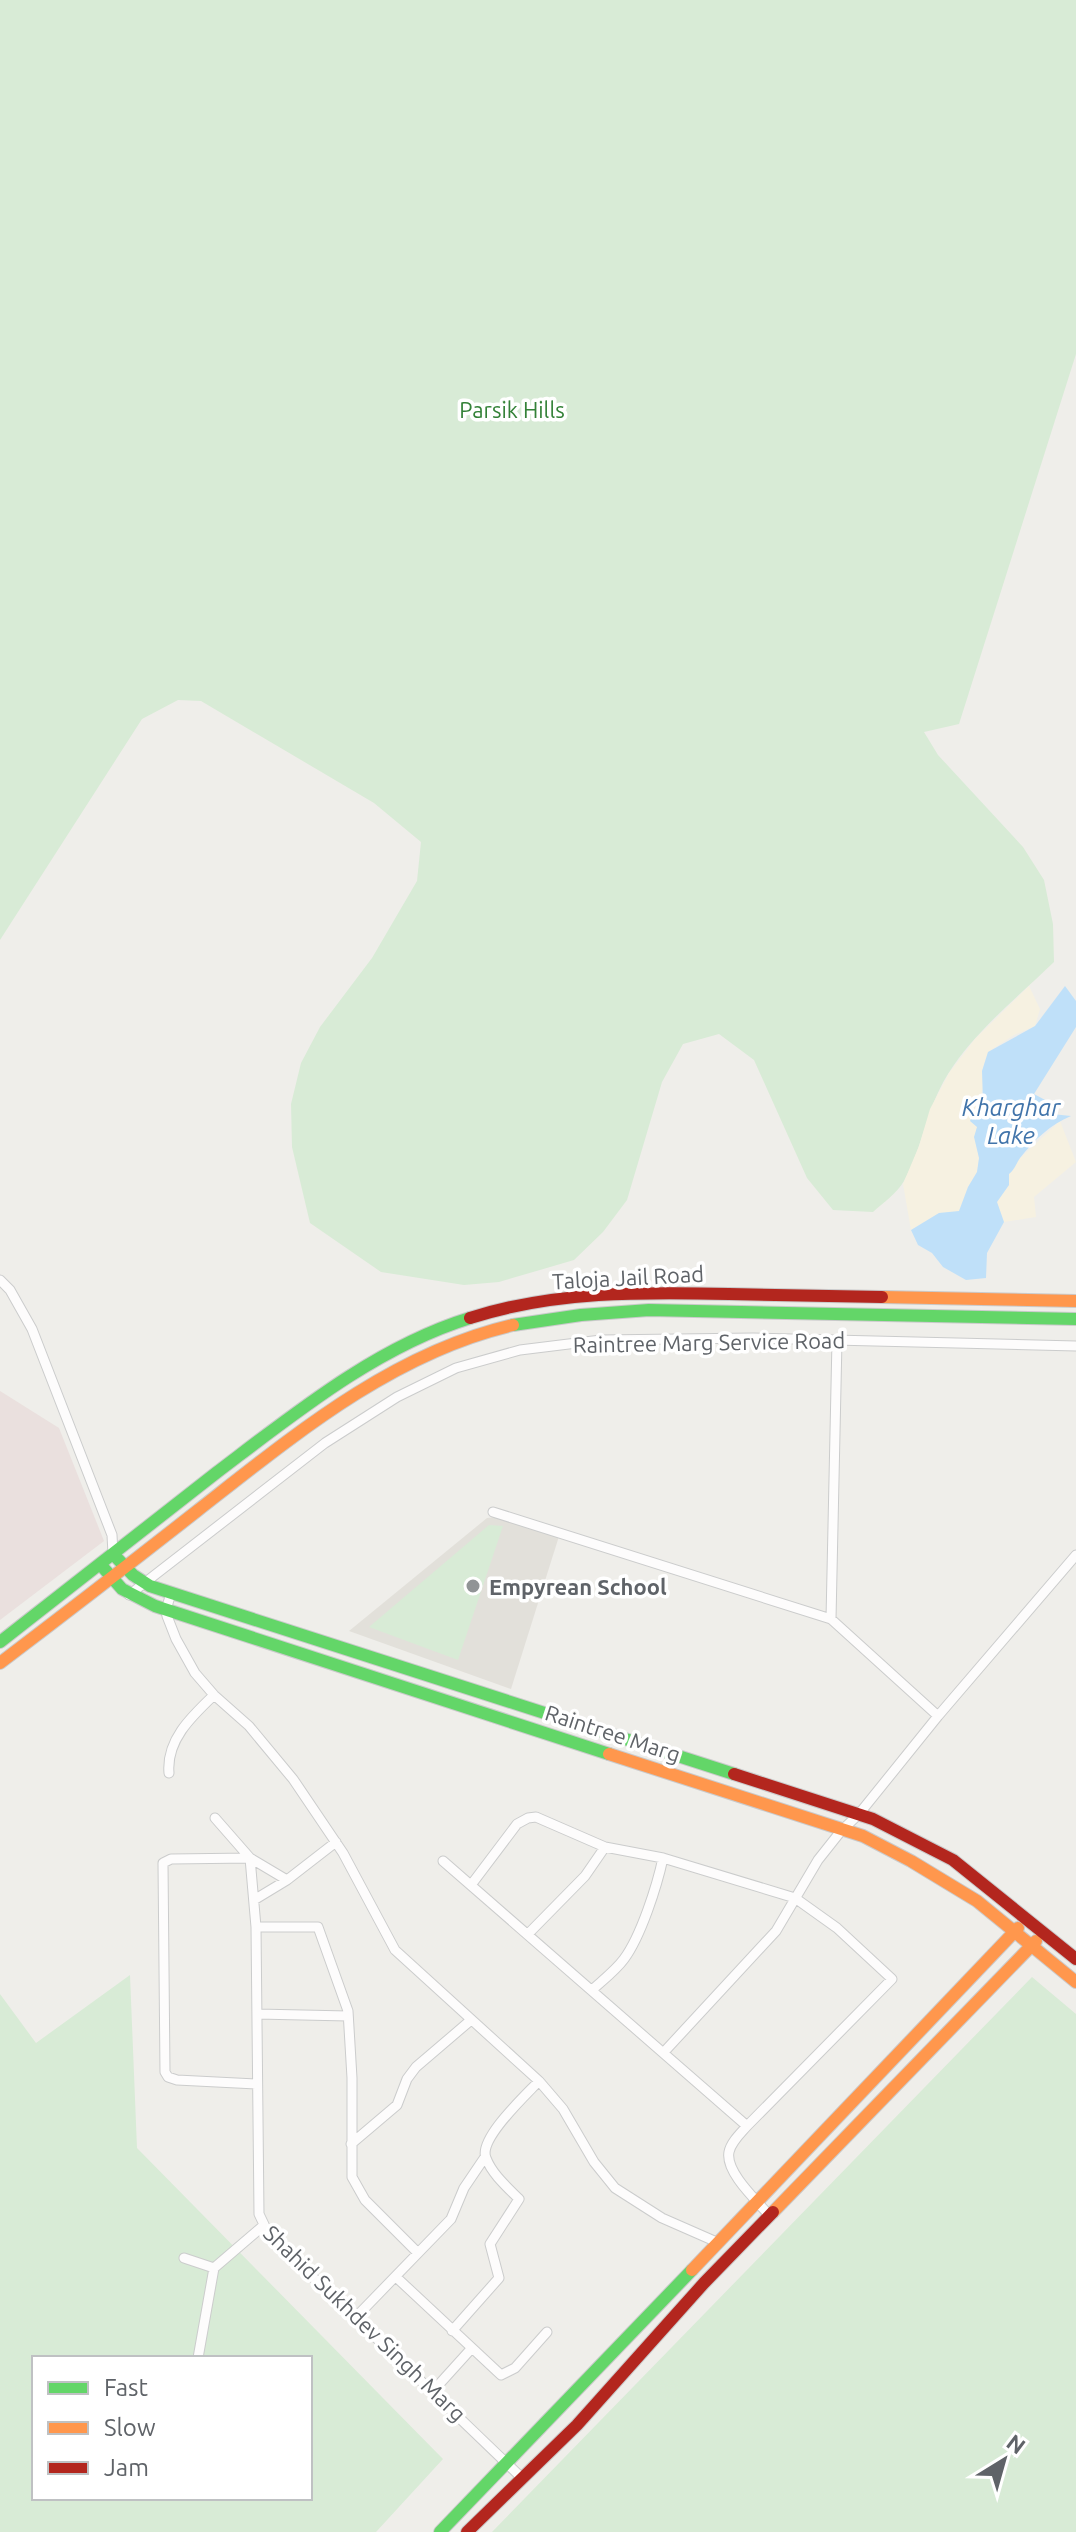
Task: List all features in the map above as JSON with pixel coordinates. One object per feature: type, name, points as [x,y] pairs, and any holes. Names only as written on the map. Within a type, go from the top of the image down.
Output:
[{"type":"main road","name":"Taloja Jail Road","points":[[113,1554],[256,1443],[344,1382],[427,1335],[497,1309],[589,1295],[649,1292],[1076,1301]]},
{"type":"main road","name":"Taloja Jail Road","points":[[125,1568],[322,1417],[423,1357],[467,1337],[502,1327],[590,1313],[649,1310],[1076,1319]]},
{"type":"main road","points":[[0,1642],[113,1554]]},
{"type":"main road","name":"Raintree Marg","points":[[113,1554],[144,1583],[171,1593],[859,1814],[953,1860],[1076,1959]]},
{"type":"main road","name":"Raintree Marg","points":[[100,1564],[129,1595],[166,1610],[863,1836],[977,1901],[1076,1982]]},
{"type":"main road","points":[[0,1663],[125,1568]]},
{"type":"main road","points":[[440,2532],[1028,1918]]},
{"type":"main road","points":[[467,2532],[528,2474],[708,2280],[1043,1932]]},
{"type":"main road","points":[[699,2263],[708,2280]]},
{"type":"main road","points":[[628,2336],[643,2352]]},
{"type":"main road","points":[[512,2458],[528,2474]]},
{"type":"street","points":[[0,1280],[10,1290],[32,1329],[112,1535],[113,1554]]},
{"type":"street","name":"Raintree Marg Service Road","points":[[129,1595],[325,1443],[397,1397],[456,1368],[520,1350],[601,1340],[837,1340],[1076,1346]]},
{"type":"street","points":[[831,1619],[837,1340]]},
{"type":"street","points":[[493,1512],[831,1619],[938,1716]]},
{"type":"street","points":[[664,2052],[776,1931],[818,1860],[841,1831],[859,1814],[1076,1555]]},
{"type":"street","points":[[171,1593],[166,1610],[176,1639],[195,1673],[268,1747],[336,1842],[395,1950],[539,2081],[563,2109],[599,2170],[615,2188],[662,2218],[719,2243]]},
{"type":"street","points":[[169,1773],[168,1762],[176,1739],[189,1719],[214,1695]]},
{"type":"street","points":[[471,1885],[513,1829],[528,1818],[536,1817],[605,1847],[663,1858],[795,1898],[837,1928],[892,1979],[747,2126],[729,2152],[729,2163],[737,2178],[770,2216]]},
{"type":"street","points":[[215,1818],[250,1858],[287,1880]]},
{"type":"street","points":[[254,1900],[287,1880],[336,1842]]},
{"type":"street","points":[[528,1934],[585,1876],[605,1847]]},
{"type":"street","points":[[250,1858],[171,1859],[163,1863],[165,2072],[168,2077],[177,2080],[257,2084]]},
{"type":"street","name":"Shahid Sukhdev Singh Marg","points":[[250,1858],[256,1927],[259,2214],[263,2226],[497,2452],[512,2458]]},
{"type":"street","points":[[592,1990],[631,1948],[663,1858]]},
{"type":"street","points":[[443,1861],[747,2126]]},
{"type":"street","points":[[256,1927],[318,1927],[348,2016],[352,2078],[352,2177],[359,2193],[418,2253]]},
{"type":"street","points":[[257,2014],[348,2016]]},
{"type":"street","points":[[351,2144],[397,2105],[407,2079],[416,2067],[471,2020]]},
{"type":"street","points":[[452,2331],[499,2278],[490,2244],[519,2199],[501,2181],[485,2157],[485,2148],[489,2138],[539,2081]]},
{"type":"street","points":[[356,2317],[451,2219],[464,2188],[485,2157]]},
{"type":"street","points":[[198,2356],[214,2268],[263,2226]]},
{"type":"street","points":[[184,2258],[214,2268]]},
{"type":"street","points":[[396,2277],[501,2375],[515,2368],[547,2332]]},
{"type":"street","points":[[433,2391],[471,2349]]},
{"type":"shaded area","points":[[0,1391],[59,1428],[104,1541],[0,1620]]},
{"type":"shaded area","name":"Empyrean School","points":[[505,1516],[560,1533],[511,1689],[349,1631],[487,1518]]},
{"type":"green space","name":"Parsik Hills","points":[[0,0],[1076,0],[1076,354],[959,724],[924,732],[938,755],[1023,847],[1044,880],[1053,924],[1054,962],[998,1015],[959,1058],[935,1100],[904,1181],[873,1212],[833,1210],[807,1178],[754,1060],[719,1034],[683,1044],[662,1082],[627,1200],[603,1232],[574,1260],[499,1282],[464,1285],[381,1272],[310,1223],[292,1147],[291,1104],[301,1063],[320,1027],[372,958],[417,881],[421,842],[374,803],[201,701],[178,700],[142,719],[0,940]]},
{"type":"green space","points":[[489,1525],[503,1526],[458,1660],[369,1627]]},
{"type":"green space","points":[[130,1975],[137,2148],[443,2459],[376,2532],[0,2532],[0,1994],[36,2043]]},
{"type":"green space","points":[[1032,1977],[1076,2014],[1076,2532],[492,2532]]},
{"type":"sand","points":[[1029,986],[1040,1009],[1035,1026],[988,1052],[982,1071],[983,1102],[975,1137],[979,1158],[977,1172],[959,1212],[939,1213],[911,1230],[903,1184],[930,1109],[949,1073],[975,1039]]},
{"type":"sand","points":[[1060,1121],[1076,1162],[1034,1197],[1036,1217],[1004,1222],[997,1202],[1009,1185],[1009,1174],[1017,1161]]},
{"type":"water","name":"Kharghar Lake","points":[[1065,986],[1076,1001],[1076,1027],[1034,1094],[1047,1101],[1052,1114],[1071,1116],[1037,1139],[1009,1174],[1009,1185],[997,1202],[1004,1222],[987,1253],[986,1278],[966,1280],[943,1267],[932,1253],[918,1245],[911,1230],[939,1213],[959,1211],[977,1172],[979,1158],[974,1137],[977,1127],[970,1121],[977,1106],[983,1102],[982,1071],[988,1052],[1035,1026]]},
{"type":"traffic: fast","points":[[513,1325],[581,1315],[649,1310],[1076,1319]]},
{"type":"traffic: fast","points":[[0,1642],[216,1473],[337,1384],[402,1346],[470,1318]]},
{"type":"traffic: fast","points":[[113,1554],[133,1575],[150,1586],[734,1774]]},
{"type":"traffic: fast","points":[[100,1564],[122,1589],[155,1606],[609,1754]]},
{"type":"traffic: fast","points":[[440,2532],[692,2270]]},
{"type":"traffic: slow","points":[[882,1297],[1076,1301]]},
{"type":"traffic: slow","points":[[0,1663],[270,1454],[346,1400],[426,1355],[513,1325]]},
{"type":"traffic: slow","points":[[609,1754],[863,1836],[977,1901],[1076,1982]]},
{"type":"traffic: slow","points":[[692,2270],[1018,1928]]},
{"type":"traffic: slow","points":[[773,2212],[1036,1941]]},
{"type":"traffic: jam","points":[[470,1318],[534,1303],[598,1295],[664,1293],[882,1297]]},
{"type":"traffic: jam","points":[[734,1774],[873,1819],[953,1860],[1076,1959]]},
{"type":"traffic: jam","points":[[467,2532],[577,2425],[704,2283],[773,2212]]},
{"type":"place","name":"Empyrean School","points":[[473,1586]]}]
